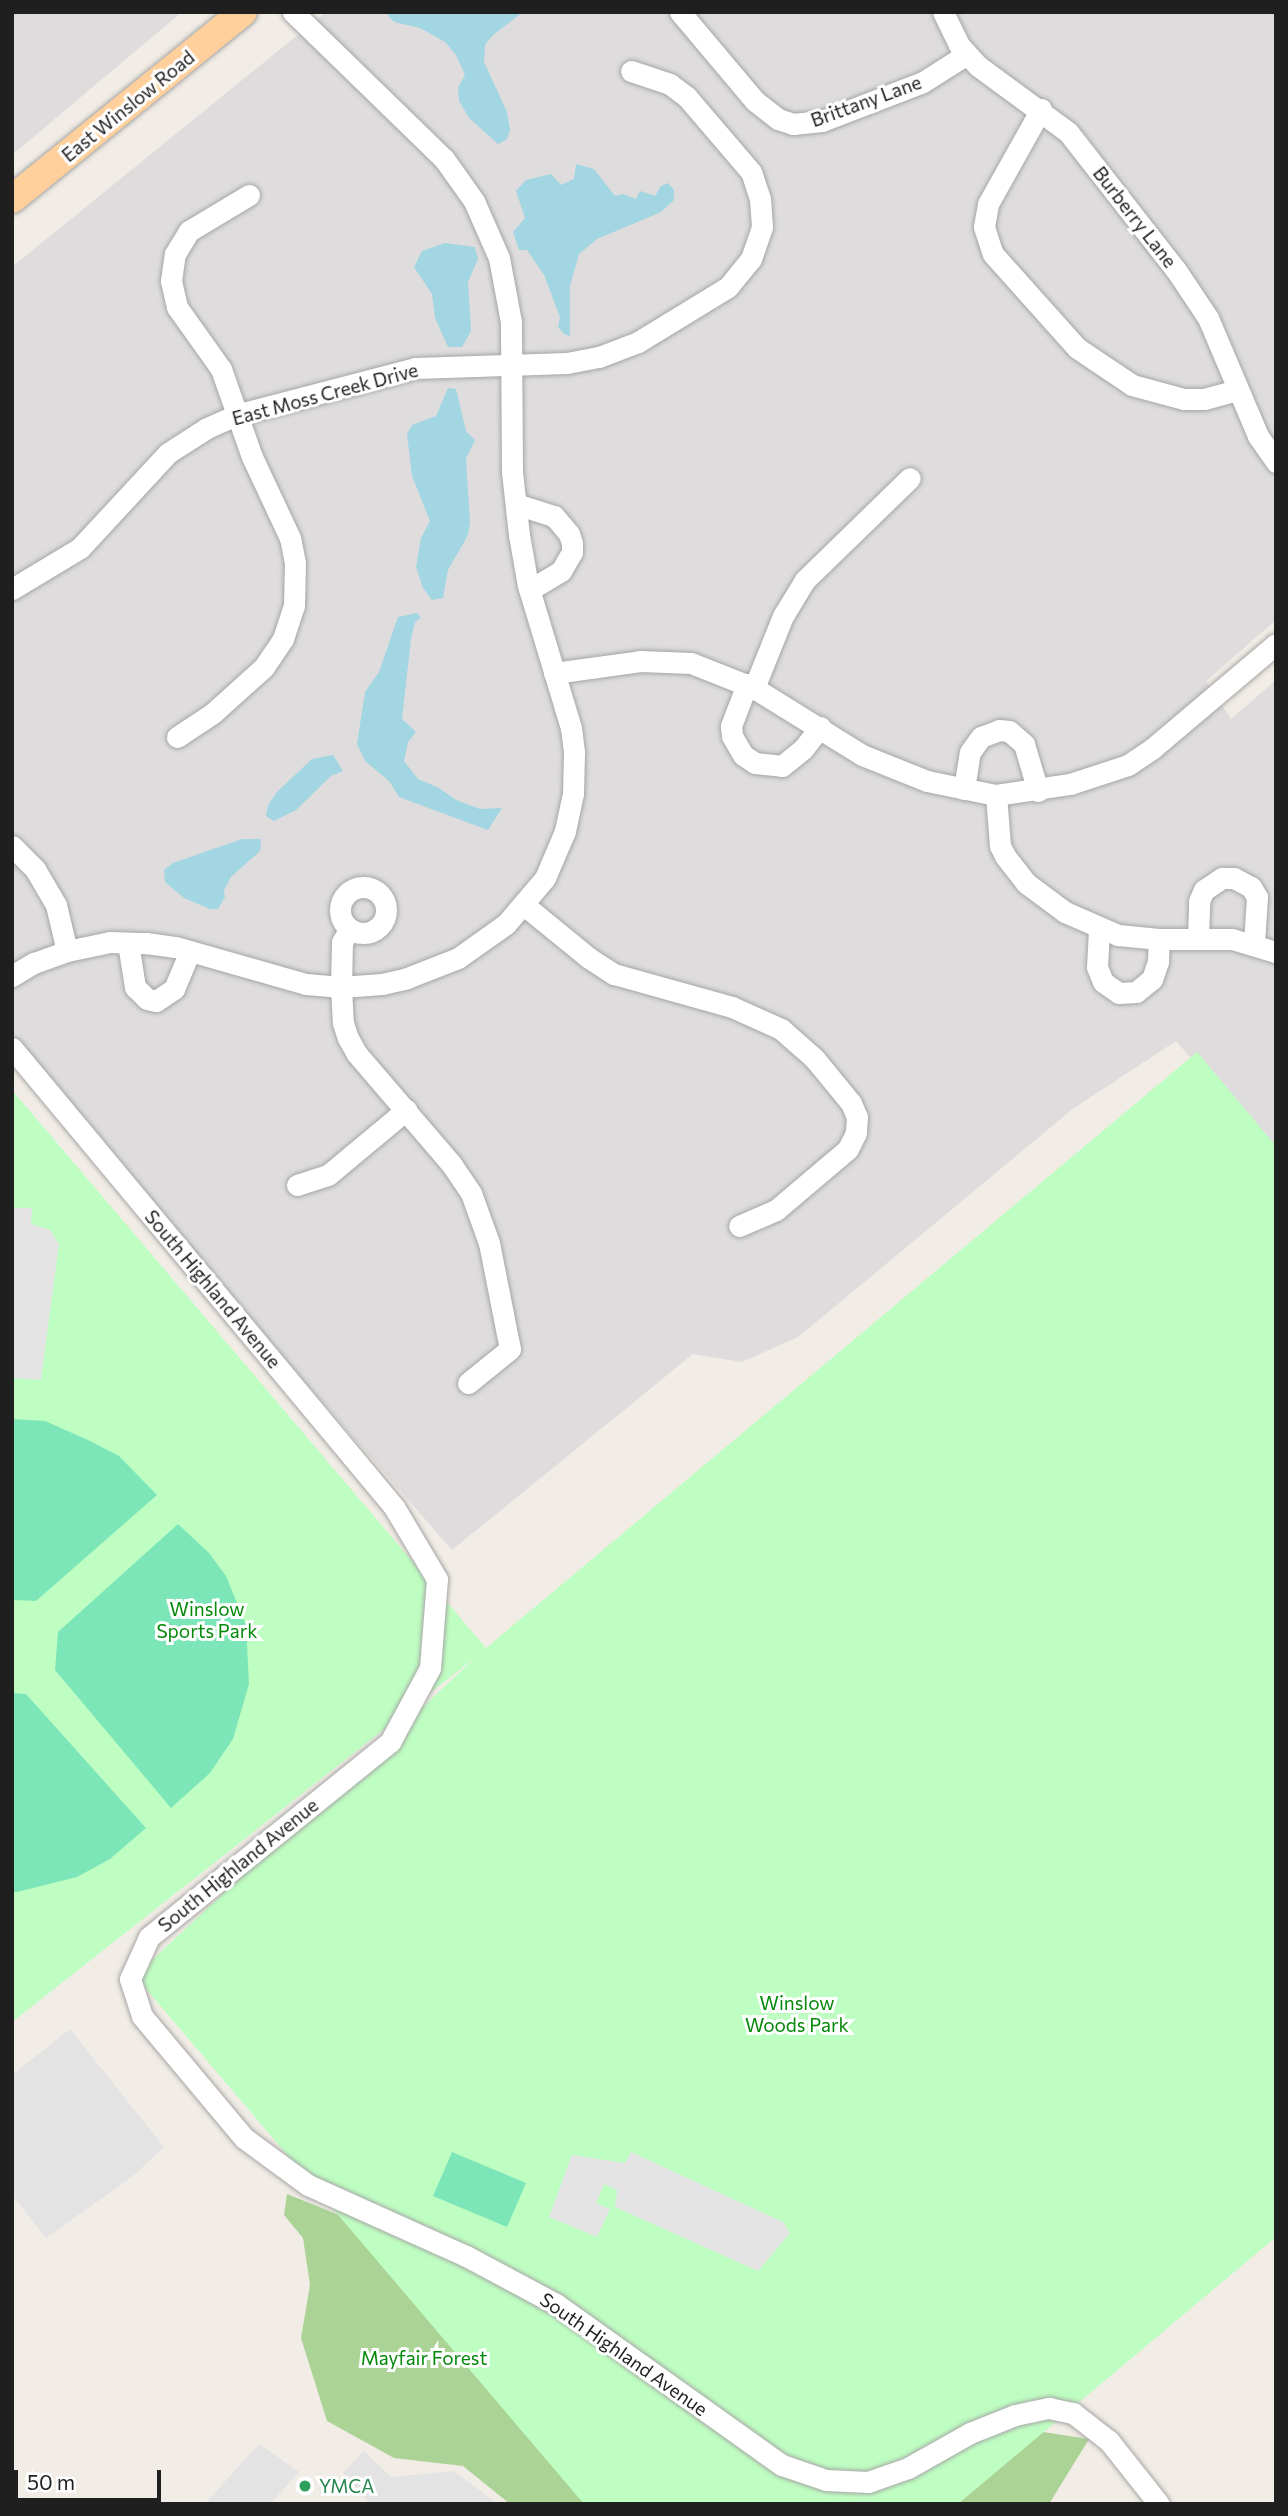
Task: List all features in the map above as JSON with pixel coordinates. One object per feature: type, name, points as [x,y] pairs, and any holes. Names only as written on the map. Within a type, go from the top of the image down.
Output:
[{"type":"main road","name":"East Winslow Road","points":[[12,199],[243,12]]},
{"type":"street","points":[[12,976],[34,963],[67,951],[110,942],[146,943],[190,951],[306,984],[341,987],[382,984],[449,962],[484,942],[524,905],[545,878],[565,831],[573,793],[574,752],[571,728],[529,590],[512,472],[511,322],[506,283],[499,258],[474,201],[444,159],[293,12]]},
{"type":"street","name":"Brittany Lane","points":[[680,12],[755,101],[778,119],[793,124],[821,121],[916,85],[967,54]]},
{"type":"street","name":"Burberry Lane","points":[[943,12],[967,54],[989,74],[1068,132],[1195,296],[1208,318],[1258,436],[1276,462]]},
{"type":"street","name":"East Moss Creek Drive","points":[[12,589],[80,548],[168,453],[207,428],[236,415],[415,369],[581,361],[638,342],[727,287],[740,275],[758,242],[762,227],[760,199],[751,173],[687,97],[670,84],[631,71]]},
{"type":"street","points":[[1041,110],[988,204],[984,227],[993,254],[1077,348],[1132,385],[1184,399],[1204,399],[1237,390]]},
{"type":"street","points":[[177,737],[213,713],[264,667],[283,639],[294,606],[295,562],[290,538],[252,457],[220,369],[177,307],[171,281],[172,268],[181,241],[189,231],[249,195]]},
{"type":"street","points":[[820,727],[803,749],[782,766],[755,763],[735,746],[731,726],[787,608],[805,580],[910,478]]},
{"type":"street","points":[[516,504],[554,516],[572,542],[572,552],[561,571],[529,590]]},
{"type":"street","points":[[554,673],[667,660],[703,666],[751,686],[862,755],[927,781],[996,795],[1038,791],[1101,776],[1128,765],[1153,748],[1276,644]]},
{"type":"street","points":[[964,789],[970,752],[981,737],[999,730],[1009,731],[1024,744],[1038,791]]},
{"type":"street","points":[[996,795],[1000,846],[1013,868],[1046,899],[1100,929],[1159,939],[1198,937],[1254,944],[1276,952]]},
{"type":"street","points":[[12,846],[35,869],[56,905],[67,951]]},
{"type":"street","points":[[1198,937],[1199,901],[1203,890],[1222,878],[1234,878],[1251,887],[1257,897],[1254,944]]},
{"type":"street","points":[[524,905],[589,958],[614,974],[732,1007],[781,1029],[814,1058],[860,1116],[848,1149],[776,1210],[739,1226]]},
{"type":"street","points":[[1100,929],[1097,967],[1103,982],[1119,993],[1136,992],[1152,979],[1158,962],[1159,939]]},
{"type":"street","points":[[349,930],[342,942],[341,987],[343,1023],[348,1038],[357,1054],[452,1165],[471,1193],[489,1243],[510,1349],[468,1383]]},
{"type":"street","points":[[128,943],[135,987],[146,999],[156,1002],[174,989],[190,951]]},
{"type":"street","name":"South Highland Avenue","points":[[12,1048],[394,1507],[437,1579],[430,1668],[390,1742],[149,1937],[130,1979],[142,2016],[244,2138],[308,2185],[466,2256],[555,2304],[782,2465],[826,2480],[868,2482],[908,2468],[970,2433],[1015,2415],[1049,2408],[1073,2413],[1109,2441],[1159,2504]]},
{"type":"street","points":[[297,1185],[328,1175],[406,1110]]},
{"type":"shaded area","points":[[12,12],[182,12],[12,155]]},
{"type":"shaded area","points":[[326,12],[1276,12],[1276,620],[1206,681],[1231,719],[1276,680],[1276,1154],[1176,1041],[1074,1108],[798,1337],[742,1362],[693,1354],[452,1550],[12,1048],[12,267]]},
{"type":"shaded area","points":[[12,1208],[32,1208],[31,1224],[50,1230],[59,1244],[41,1380],[12,1378]]},
{"type":"shaded area","points":[[70,2029],[164,2147],[133,2176],[46,2238],[12,2195],[12,2075]]},
{"type":"shaded area","points":[[631,2152],[783,2222],[790,2233],[758,2271],[615,2207],[617,2190],[604,2184],[596,2203],[610,2209],[597,2237],[549,2217],[572,2155],[625,2163]]},
{"type":"shaded area","points":[[259,2444],[299,2472],[270,2504],[205,2504]]},
{"type":"shaded area","points":[[364,2451],[391,2477],[454,2471],[498,2504],[370,2504],[343,2473]]},
{"type":"green space","name":"Winslow Woods Park","points":[[1197,1052],[1276,1146],[1276,2237],[958,2504],[584,2504],[135,1976],[477,1656],[12,2022],[12,1090],[486,1648]]},
{"type":"green space","points":[[12,1419],[45,1421],[119,1456],[157,1495],[36,1601],[12,1600]]},
{"type":"green space","name":"Winslow Sports Park","points":[[178,1524],[209,1553],[226,1576],[246,1625],[249,1684],[233,1739],[210,1773],[171,1808],[55,1670],[58,1632]]},
{"type":"green space","points":[[12,1693],[26,1694],[146,1828],[110,1859],[77,1877],[17,1892],[12,1892]]},
{"type":"green space","points":[[452,2152],[526,2183],[507,2227],[433,2196]]},
{"type":"green space","name":"Mayfair Forest","points":[[287,2194],[478,2271],[761,2504],[510,2504],[463,2466],[394,2458],[327,2421],[301,2338],[310,2285],[303,2238],[284,2215]]},
{"type":"green space","points":[[1030,2430],[1089,2439],[1049,2504],[927,2504]]},
{"type":"water","points":[[385,12],[523,12],[492,36],[485,45],[484,62],[507,112],[510,130],[507,139],[498,144],[469,118],[459,101],[458,88],[465,75],[456,55],[445,42],[420,28],[394,22]]},
{"type":"water","points":[[576,164],[594,169],[615,196],[623,194],[636,199],[640,191],[655,196],[661,186],[668,183],[674,190],[674,200],[661,212],[597,239],[579,254],[570,286],[570,336],[558,327],[560,317],[544,275],[527,250],[519,250],[513,232],[525,218],[516,191],[526,180],[551,174],[561,185],[574,179]]},
{"type":"water","points":[[445,243],[475,247],[478,259],[468,282],[471,331],[462,347],[448,347],[435,318],[432,294],[414,267],[422,251]]},
{"type":"water","points":[[448,388],[456,389],[466,431],[475,440],[466,459],[470,522],[468,535],[448,570],[443,598],[432,600],[423,588],[416,567],[421,538],[430,521],[412,476],[407,434],[412,425],[436,416]]},
{"type":"water","points":[[417,613],[421,618],[415,622],[411,639],[402,719],[416,732],[408,742],[404,761],[418,779],[439,788],[456,800],[480,809],[502,808],[488,830],[399,797],[389,781],[365,761],[357,744],[365,692],[379,672],[398,617]]},
{"type":"water","points":[[333,755],[343,771],[331,776],[296,810],[274,821],[266,816],[268,805],[277,792],[312,759]]},
{"type":"water","points":[[242,839],[261,839],[260,851],[231,877],[218,909],[210,909],[184,898],[165,882],[164,870],[173,863]]},
{"type":"place","name":"YMCA","points":[[305,2486]]}]
